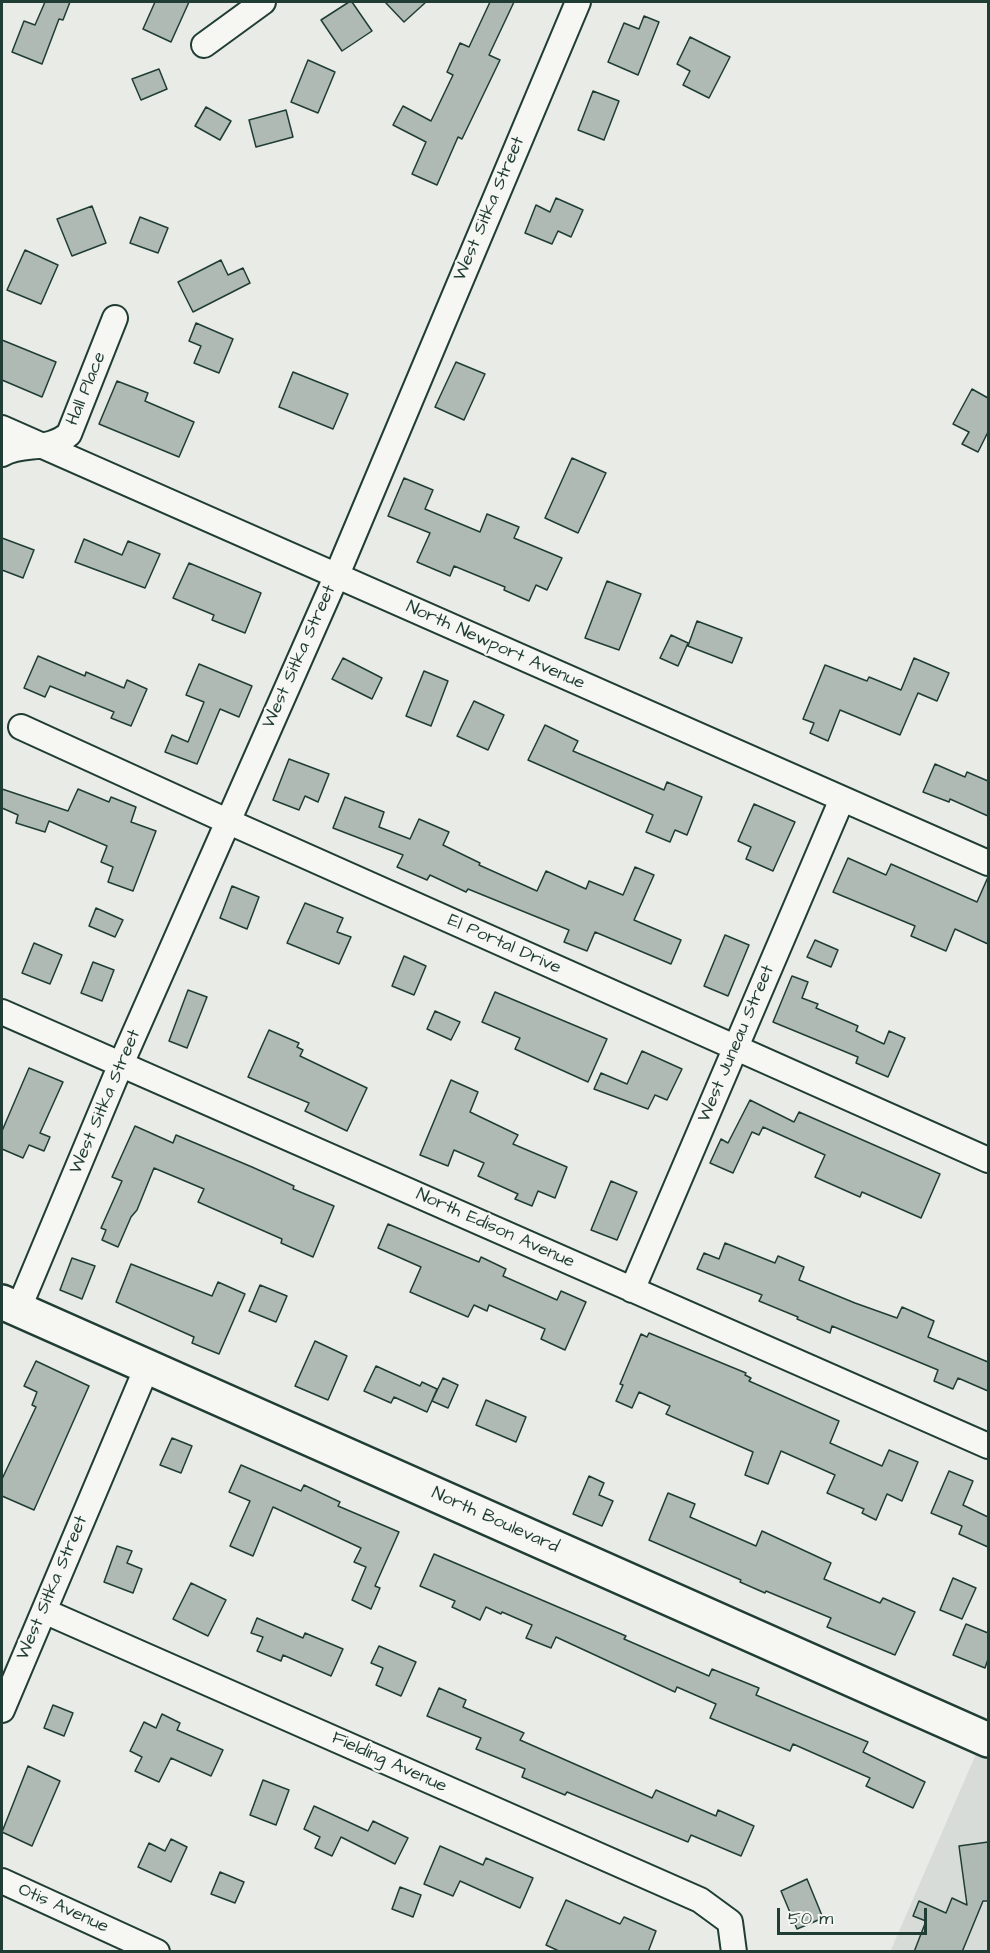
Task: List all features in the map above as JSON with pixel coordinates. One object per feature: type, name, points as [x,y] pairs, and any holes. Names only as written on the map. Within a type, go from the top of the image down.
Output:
[{"type":"street","points":[[204,45],[263,2]]},
{"type":"street","name":"West Sitka Street","points":[[10,1306],[121,1064],[336,577],[578,2]]},
{"type":"street","name":"Hall Place","points":[[44,447],[61,442],[69,434],[115,318]]},
{"type":"street","name":"North Newport Avenue","points":[[2,428],[988,863]]},
{"type":"street","points":[[2,454],[44,447]]},
{"type":"street","name":"El Portal Drive","points":[[21,727],[988,1160]]},
{"type":"street","name":"West Juneau Street","points":[[632,1290],[842,799]]},
{"type":"street","name":"North Edison Avenue","points":[[2,1012],[988,1446]]},
{"type":"street","name":"North Boulevard","points":[[10,1306],[988,1740]]},
{"type":"street","name":"West Sitka Street","points":[[2,1710],[147,1367]]},
{"type":"street","name":"Fielding Avenue","points":[[44,1611],[700,1900],[730,1922],[734,1952]]},
{"type":"street","name":"Otis Avenue","points":[[2,1881],[157,1952]]},
{"type":"shaded area","points":[[979,1747],[988,1751],[988,1951],[890,1952]]},
{"type":"building","points":[[45,2],[70,2],[63,20],[59,19],[42,64],[12,52],[24,21],[35,25]]},
{"type":"building","points":[[155,2],[189,2],[171,42],[143,29]]},
{"type":"building","points":[[352,2],[372,31],[342,51],[321,20]]},
{"type":"building","points":[[385,2],[426,2],[404,22]]},
{"type":"building","points":[[490,2],[514,2],[489,55],[500,60],[462,139],[458,137],[437,185],[412,174],[426,142],[393,125],[403,106],[431,121],[453,75],[447,72],[460,43],[469,47]]},
{"type":"building","points":[[644,16],[659,22],[638,75],[608,62],[624,23],[639,29]]},
{"type":"building","points":[[690,37],[730,57],[709,98],[683,85],[690,71],[677,64]]},
{"type":"building","points":[[308,60],[335,72],[318,113],[291,102]]},
{"type":"building","points":[[159,69],[167,89],[141,100],[132,79]]},
{"type":"building","points":[[593,91],[619,101],[604,140],[578,130]]},
{"type":"building","points":[[206,107],[231,121],[220,140],[195,126]]},
{"type":"building","points":[[286,110],[293,137],[256,147],[249,120]]},
{"type":"building","points":[[556,198],[583,210],[571,237],[558,231],[552,244],[525,233],[536,205],[550,212]]},
{"type":"building","points":[[92,206],[106,243],[72,256],[57,219]]},
{"type":"building","points":[[140,217],[168,228],[158,253],[130,243]]},
{"type":"building","points":[[25,250],[58,265],[41,304],[7,290]]},
{"type":"building","points":[[221,260],[228,275],[243,268],[250,283],[193,312],[178,282]]},
{"type":"building","points":[[196,323],[233,339],[219,373],[194,363],[201,346],[189,341]]},
{"type":"building","points":[[2,340],[56,362],[42,397],[2,380]]},
{"type":"building","points":[[456,362],[485,374],[464,420],[435,407]]},
{"type":"building","points":[[293,372],[348,394],[333,429],[279,407]]},
{"type":"building","points":[[117,381],[148,393],[145,401],[194,422],[179,457],[99,424]]},
{"type":"building","points":[[972,389],[988,398],[988,432],[978,452],[962,444],[969,432],[953,424]]},
{"type":"building","points":[[572,458],[606,473],[578,533],[545,518]]},
{"type":"building","points":[[404,478],[433,490],[425,509],[480,532],[487,514],[519,527],[514,538],[562,558],[547,590],[536,585],[529,601],[504,590],[505,587],[454,566],[450,576],[417,562],[430,533],[388,516]]},
{"type":"building","points":[[2,538],[34,550],[23,578],[2,570]]},
{"type":"building","points":[[84,539],[122,555],[128,541],[160,554],[145,588],[75,562]]},
{"type":"building","points":[[189,563],[261,593],[245,633],[212,620],[214,615],[173,598]]},
{"type":"building","points":[[607,581],[641,594],[619,650],[585,638]]},
{"type":"building","points":[[697,621],[742,638],[732,663],[688,646]]},
{"type":"building","points":[[671,635],[688,643],[678,666],[660,658]]},
{"type":"building","points":[[38,656],[85,676],[86,672],[124,688],[127,680],[147,689],[131,726],[111,718],[114,712],[50,686],[45,697],[24,688]]},
{"type":"building","points":[[343,658],[382,678],[372,699],[332,679]]},
{"type":"building","points":[[914,658],[949,673],[937,701],[918,693],[900,735],[840,710],[828,741],[810,733],[814,723],[803,719],[825,665],[867,681],[869,677],[901,690]]},
{"type":"building","points":[[199,664],[252,686],[239,717],[220,709],[197,764],[165,752],[172,735],[188,742],[204,702],[186,695]]},
{"type":"building","points":[[424,671],[448,681],[431,726],[406,716]]},
{"type":"building","points":[[474,701],[504,715],[488,750],[457,736]]},
{"type":"building","points":[[545,725],[578,741],[573,751],[664,790],[667,782],[702,797],[687,835],[675,830],[670,842],[646,832],[653,815],[528,760]]},
{"type":"building","points":[[289,759],[329,774],[318,802],[305,796],[299,810],[273,800]]},
{"type":"building","points":[[935,764],[965,777],[967,772],[988,781],[988,816],[950,799],[949,802],[923,792]]},
{"type":"building","points":[[2,789],[68,811],[78,789],[109,802],[111,797],[136,807],[131,822],[156,831],[133,891],[108,882],[113,867],[101,862],[107,846],[49,821],[45,832],[16,823],[18,815],[2,808]]},
{"type":"building","points":[[345,797],[384,812],[379,827],[410,839],[419,819],[449,832],[443,845],[480,863],[479,865],[537,891],[546,871],[586,889],[589,881],[623,895],[635,867],[654,875],[634,920],[681,940],[671,964],[595,932],[587,951],[564,942],[569,930],[468,889],[466,892],[430,875],[427,880],[397,867],[403,855],[333,828]]},
{"type":"building","points":[[754,804],[795,822],[773,871],[746,859],[751,847],[738,841]]},
{"type":"building","points":[[848,858],[886,875],[891,864],[977,902],[988,877],[988,944],[955,929],[946,951],[911,936],[915,926],[833,892]]},
{"type":"building","points":[[232,886],[259,897],[247,929],[220,918]]},
{"type":"building","points":[[305,903],[343,918],[337,932],[351,937],[339,964],[287,943]]},
{"type":"building","points":[[96,908],[123,920],[115,937],[89,926]]},
{"type":"building","points":[[725,935],[749,945],[728,996],[704,986]]},
{"type":"building","points":[[815,940],[838,950],[831,967],[807,957]]},
{"type":"building","points":[[34,943],[62,955],[50,984],[22,973]]},
{"type":"building","points":[[404,956],[426,966],[414,995],[392,986]]},
{"type":"building","points":[[93,962],[114,970],[102,1001],[81,993]]},
{"type":"building","points":[[792,976],[808,982],[802,998],[818,1004],[816,1008],[858,1026],[856,1031],[884,1044],[889,1031],[905,1038],[888,1077],[856,1063],[858,1057],[773,1022]]},
{"type":"building","points":[[188,990],[207,997],[187,1048],[169,1041]]},
{"type":"building","points":[[495,992],[607,1039],[588,1082],[515,1049],[520,1038],[482,1022]]},
{"type":"building","points":[[435,1011],[460,1022],[451,1040],[427,1029]]},
{"type":"building","points":[[269,1030],[299,1043],[297,1047],[303,1050],[300,1056],[367,1088],[347,1131],[305,1111],[309,1103],[248,1077]]},
{"type":"building","points":[[642,1051],[682,1069],[667,1100],[655,1095],[648,1109],[594,1089],[601,1073],[627,1084]]},
{"type":"building","points":[[29,1068],[63,1082],[40,1133],[50,1137],[44,1151],[29,1145],[23,1158],[2,1149],[2,1131]]},
{"type":"building","points":[[451,1080],[478,1092],[470,1112],[518,1135],[513,1144],[567,1167],[555,1198],[538,1191],[532,1206],[515,1199],[518,1194],[478,1176],[484,1163],[454,1150],[448,1166],[420,1155]]},
{"type":"building","points":[[750,1100],[794,1122],[799,1112],[940,1174],[921,1218],[862,1192],[860,1197],[815,1177],[825,1155],[763,1127],[759,1135],[752,1132],[733,1173],[710,1163],[721,1139],[728,1143]]},
{"type":"building","points":[[135,1126],[173,1143],[176,1135],[252,1167],[294,1186],[293,1189],[334,1206],[313,1257],[281,1243],[282,1239],[198,1202],[204,1189],[154,1168],[137,1210],[131,1217],[118,1247],[102,1240],[106,1230],[101,1228],[122,1181],[112,1177]]},
{"type":"building","points":[[611,1181],[637,1192],[617,1240],[591,1230]]},
{"type":"building","points":[[388,1224],[479,1262],[481,1257],[506,1269],[503,1276],[557,1300],[561,1291],[586,1302],[565,1350],[541,1339],[545,1329],[489,1305],[487,1311],[474,1305],[468,1317],[410,1292],[421,1267],[378,1248]]},
{"type":"building","points":[[725,1243],[775,1263],[778,1256],[804,1267],[799,1280],[855,1303],[897,1318],[902,1307],[934,1321],[928,1337],[988,1362],[988,1391],[958,1378],[953,1389],[934,1381],[938,1370],[832,1326],[830,1333],[759,1301],[762,1295],[697,1269],[704,1253],[719,1259]]},
{"type":"building","points":[[72,1258],[95,1266],[82,1299],[60,1290]]},
{"type":"building","points":[[131,1264],[212,1296],[218,1282],[245,1294],[219,1354],[192,1343],[194,1337],[116,1302]]},
{"type":"building","points":[[260,1285],[287,1296],[276,1322],[249,1311]]},
{"type":"building","points":[[649,1333],[746,1373],[745,1375],[751,1378],[749,1381],[839,1421],[830,1443],[882,1466],[889,1450],[918,1462],[902,1501],[887,1494],[876,1520],[862,1513],[864,1509],[827,1493],[835,1475],[781,1451],[768,1484],[745,1475],[753,1452],[666,1414],[670,1406],[639,1392],[632,1408],[616,1401],[623,1385],[620,1384],[641,1334],[647,1337]]},
{"type":"building","points":[[315,1341],[347,1356],[328,1400],[295,1386]]},
{"type":"building","points":[[36,1361],[89,1386],[34,1510],[2,1496],[2,1479],[36,1407],[32,1405],[37,1392],[24,1386]]},
{"type":"building","points":[[376,1366],[420,1386],[422,1382],[437,1389],[427,1412],[394,1397],[391,1403],[364,1391]]},
{"type":"building","points":[[443,1378],[458,1385],[448,1408],[432,1401]]},
{"type":"building","points":[[486,1400],[526,1417],[516,1442],[476,1425]]},
{"type":"building","points":[[172,1438],[192,1446],[181,1473],[160,1465]]},
{"type":"building","points":[[241,1465],[301,1491],[304,1485],[340,1502],[338,1506],[399,1532],[375,1586],[380,1588],[371,1609],[352,1600],[366,1567],[354,1562],[361,1548],[273,1507],[253,1556],[230,1546],[250,1501],[229,1492]]},
{"type":"building","points":[[949,1471],[973,1481],[963,1505],[988,1517],[988,1547],[959,1534],[962,1526],[931,1513]]},
{"type":"building","points":[[589,1476],[604,1483],[599,1495],[613,1501],[602,1526],[573,1514]]},
{"type":"building","points":[[668,1493],[695,1504],[690,1517],[756,1546],[762,1531],[831,1563],[824,1579],[880,1603],[883,1598],[915,1612],[895,1655],[827,1627],[831,1618],[766,1591],[765,1593],[740,1582],[741,1580],[649,1540]]},
{"type":"building","points":[[117,1546],[132,1551],[127,1563],[142,1569],[133,1593],[104,1582]]},
{"type":"building","points":[[434,1554],[626,1636],[624,1639],[709,1676],[712,1669],[759,1688],[756,1695],[868,1742],[863,1752],[925,1782],[913,1808],[866,1786],[870,1778],[793,1744],[790,1751],[710,1718],[716,1704],[677,1687],[675,1692],[556,1637],[551,1648],[526,1638],[532,1625],[502,1612],[501,1614],[486,1607],[480,1620],[452,1607],[455,1601],[420,1586]]},
{"type":"building","points":[[953,1578],[976,1588],[962,1619],[940,1610]]},
{"type":"building","points":[[191,1583],[226,1600],[208,1636],[173,1619]]},
{"type":"building","points":[[257,1618],[303,1638],[305,1633],[343,1649],[331,1676],[283,1655],[281,1661],[257,1651],[263,1637],[251,1633]]},
{"type":"building","points":[[966,1624],[988,1633],[988,1659],[985,1668],[953,1655]]},
{"type":"building","points":[[379,1646],[416,1662],[401,1696],[376,1685],[383,1668],[371,1663]]},
{"type":"building","points":[[439,1688],[466,1700],[463,1707],[524,1733],[520,1740],[652,1798],[656,1790],[716,1816],[718,1810],[754,1826],[741,1856],[691,1835],[688,1842],[567,1792],[565,1795],[522,1777],[525,1769],[476,1749],[481,1738],[427,1716]]},
{"type":"building","points":[[53,1705],[73,1713],[64,1736],[44,1728]]},
{"type":"building","points":[[162,1714],[180,1723],[177,1730],[223,1750],[211,1776],[171,1758],[159,1782],[135,1771],[142,1757],[130,1751],[144,1722],[156,1728]]},
{"type":"building","points":[[28,1766],[60,1781],[32,1846],[2,1832]]},
{"type":"building","points":[[263,1780],[289,1790],[276,1825],[250,1815]]},
{"type":"building","points":[[314,1806],[368,1831],[373,1821],[408,1838],[395,1864],[341,1837],[332,1856],[315,1848],[320,1837],[304,1829]]},
{"type":"building","points":[[171,1839],[187,1847],[171,1882],[138,1867],[149,1843],[165,1851]]},
{"type":"building","points":[[988,1842],[988,1901],[983,1901],[962,1952],[914,1952],[926,1921],[913,1916],[919,1901],[946,1913],[952,1898],[967,1905],[959,1846]]},
{"type":"building","points":[[440,1846],[483,1865],[486,1858],[533,1878],[520,1908],[460,1881],[453,1896],[424,1884]]},
{"type":"building","points":[[220,1872],[244,1882],[235,1903],[211,1894]]},
{"type":"building","points":[[807,1879],[823,1918],[797,1929],[781,1891]]},
{"type":"building","points":[[400,1887],[421,1895],[413,1917],[392,1909]]},
{"type":"building","points":[[566,1900],[620,1924],[624,1917],[656,1931],[648,1952],[561,1952],[546,1945]]}]
